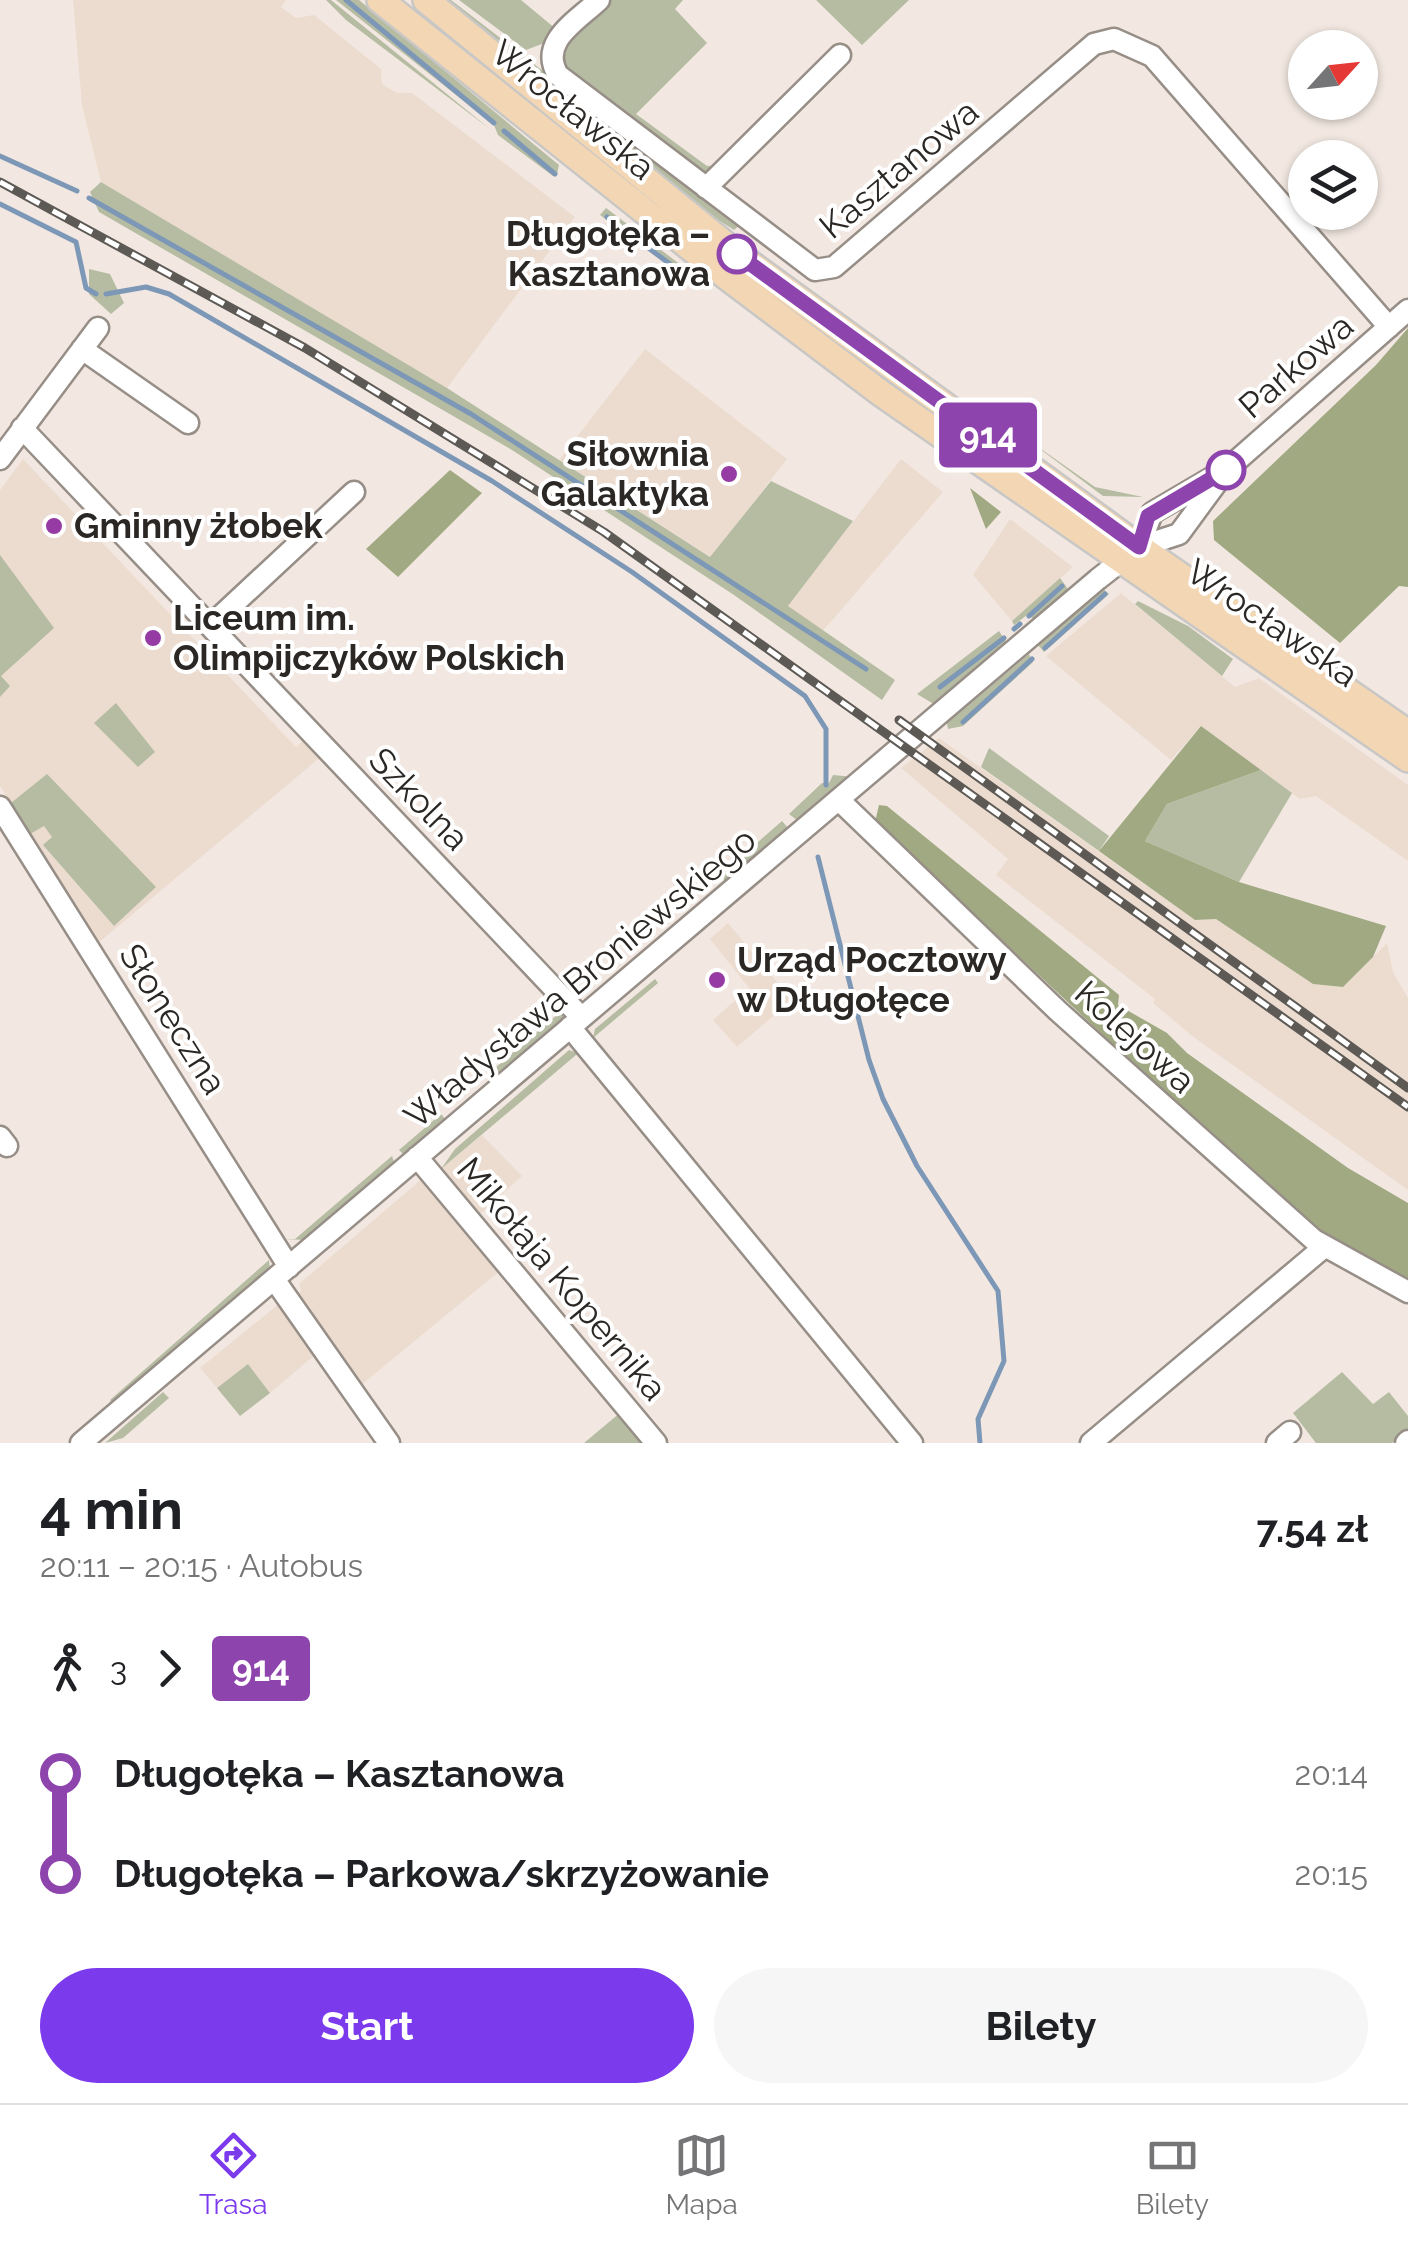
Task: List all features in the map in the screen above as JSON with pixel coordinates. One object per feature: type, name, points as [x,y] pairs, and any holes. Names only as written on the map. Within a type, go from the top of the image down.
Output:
[{"type":"main road","name":"Wrocławska","points":[[380,0],[727,278],[882,394],[1408,732]]},
{"type":"main road","name":"Wrocławska","points":[[426,0],[736,254],[1130,554],[1408,759]]},
{"type":"street","name":"Kasztanowa","points":[[598,0],[554,43],[551,60],[558,75],[815,270],[824,271],[852,252],[1094,44],[1114,40],[1152,56],[1389,327]]},
{"type":"street","points":[[706,188],[840,55]]},
{"type":"street","name":"Parkowa","points":[[1130,554],[1148,516],[1226,470],[1408,310]]},
{"type":"street","points":[[0,459],[98,328]]},
{"type":"street","points":[[82,350],[188,423]]},
{"type":"street","name":"Szkolna","points":[[22,428],[576,1022],[912,1443]]},
{"type":"street","name":"Parkowa","points":[[1130,554],[1179,534],[1226,470]]},
{"type":"street","points":[[210,626],[354,492]]},
{"type":"street","name":"Władysława Broniewskiego","points":[[82,1443],[1130,554]]},
{"type":"street","name":"Kolejowa","points":[[840,801],[1058,1011],[1324,1248],[1408,1292]]},
{"type":"street","name":"Słoneczna","points":[[0,807],[389,1443]]},
{"type":"street","name":"Mikołaja Kopernika","points":[[418,1157],[656,1443]]},
{"type":"street","points":[[1091,1443],[1324,1248]]},
{"type":"shaded area","points":[[73,0],[286,0],[281,7],[296,18],[314,15],[381,69],[382,84],[397,93],[412,93],[575,217],[447,388],[101,182],[82,106]]},
{"type":"shaded area","points":[[645,349],[787,459],[711,557],[559,460]]},
{"type":"shaded area","points":[[23,459],[296,747],[306,738],[323,755],[97,944],[0,786],[0,490]]},
{"type":"shaded area","points":[[901,459],[943,492],[822,632],[788,606]]},
{"type":"shaded area","points":[[1010,519],[1073,567],[1012,621],[973,575]]},
{"type":"shaded area","points":[[1121,593],[1235,687],[1259,678],[1408,785],[1408,861],[1316,796],[1300,799],[1201,726],[1171,760],[1046,656]]},
{"type":"shaded area","points":[[939,738],[1195,920],[1216,919],[1313,984],[1343,987],[1387,943],[1393,972],[1408,998],[1408,1190],[1192,1036],[1153,1003],[1155,999],[996,875],[1008,859],[901,768]]},
{"type":"shaded area","points":[[728,923],[792,1000],[737,1047],[713,1020],[749,988],[710,939]]},
{"type":"shaded area","points":[[482,1135],[522,1176],[479,1215],[441,1169]]},
{"type":"shaded area","points":[[424,1177],[502,1269],[360,1386],[293,1298],[301,1291],[299,1284]]},
{"type":"shaded area","points":[[280,1303],[317,1353],[270,1393],[248,1364],[217,1388],[200,1368]]},
{"type":"green space","points":[[326,0],[331,0],[490,129],[346,20]]},
{"type":"green space","points":[[336,0],[359,0],[559,165],[557,174],[553,176],[498,135],[494,125]]},
{"type":"green space","points":[[441,0],[451,0],[741,224],[734,230],[706,212]]},
{"type":"green space","points":[[459,0],[521,0],[556,29],[547,42],[526,50]]},
{"type":"green space","points":[[609,0],[683,0],[675,9],[707,43],[636,114],[707,166],[720,165],[707,174],[565,73],[560,43]]},
{"type":"green space","points":[[816,0],[909,0],[862,45]]},
{"type":"green space","points":[[101,182],[447,388],[710,557],[771,481],[853,521],[788,606],[895,680],[882,700],[734,595],[512,450],[99,212],[90,192]]},
{"type":"green space","points":[[606,208],[690,272],[700,289],[600,215]]},
{"type":"green space","points":[[89,269],[110,274],[124,303],[111,314],[89,294]]},
{"type":"green space","points":[[1408,328],[1408,587],[1399,586],[1340,643],[1214,540],[1213,521],[1376,365]]},
{"type":"green space","points":[[1024,437],[1095,487],[1143,497],[1103,496]]},
{"type":"green space","points":[[450,470],[482,493],[398,577],[366,549]]},
{"type":"green space","points":[[970,488],[1001,512],[986,529]]},
{"type":"green space","points":[[0,555],[54,628],[1,676],[10,686],[0,697]]},
{"type":"green space","points":[[1060,578],[1068,589],[1065,594],[1038,621],[1027,615],[1014,625],[1012,621]]},
{"type":"green space","points":[[1103,589],[1109,594],[1044,652],[1038,645]]},
{"type":"green space","points":[[1138,601],[1188,626],[1233,659],[1222,676],[1135,604]]},
{"type":"green space","points":[[999,631],[1009,646],[937,706],[917,694]]},
{"type":"green space","points":[[1029,654],[1033,662],[963,726],[948,729],[947,723]]},
{"type":"green space","points":[[116,703],[155,752],[138,767],[94,723]]},
{"type":"green space","points":[[1201,726],[1261,770],[1167,804],[1145,841],[1239,882],[1386,926],[1373,957],[1343,987],[1313,984],[1216,919],[1195,920],[1099,851]]},
{"type":"green space","points":[[989,748],[1109,836],[1099,851],[981,767]]},
{"type":"green space","points":[[1261,770],[1292,793],[1239,882],[1145,841],[1167,804]]},
{"type":"green space","points":[[47,774],[156,887],[114,926],[43,845],[52,837],[44,826],[30,834],[11,803]]},
{"type":"green space","points":[[833,775],[854,777],[798,821],[789,814],[822,783],[829,783]]},
{"type":"green space","points":[[879,805],[887,806],[1119,995],[1118,1005],[1167,1033],[1187,1053],[1348,1168],[1408,1203],[1408,1283],[1315,1233],[875,822]]},
{"type":"green space","points":[[782,821],[789,829],[727,883],[720,875]]},
{"type":"green space","points":[[655,979],[658,983],[593,1038],[595,1029]]},
{"type":"green space","points":[[564,1009],[565,1018],[498,1076],[489,1073]]},
{"type":"green space","points":[[569,1050],[583,1055],[576,1055],[441,1169],[455,1149]]},
{"type":"green space","points":[[441,1114],[446,1120],[403,1154],[399,1150]]},
{"type":"green space","points":[[392,1156],[394,1162],[306,1240],[284,1239],[295,1239]]},
{"type":"green space","points":[[269,1260],[270,1270],[113,1404],[110,1400]]},
{"type":"green space","points":[[248,1364],[270,1393],[240,1416],[217,1388]]},
{"type":"green space","points":[[1342,1372],[1373,1404],[1389,1392],[1408,1416],[1408,1430],[1392,1443],[1316,1443],[1293,1413]]},
{"type":"green space","points":[[163,1392],[169,1398],[123,1438],[105,1443]]},
{"type":"green space","points":[[621,1412],[646,1443],[584,1443]]},
{"type":"waterway","points":[[346,0],[494,123]]},
{"type":"waterway","points":[[504,131],[555,174]]},
{"type":"waterway","points":[[0,156],[77,191]]},
{"type":"waterway","points":[[89,198],[471,414],[866,669]]},
{"type":"waterway","points":[[0,204],[76,242],[86,288],[96,294]]},
{"type":"waterway","points":[[607,217],[694,282]]},
{"type":"waterway","points":[[106,294],[146,287],[169,294],[492,481],[632,572],[805,696],[826,729],[826,785]]},
{"type":"waterway","points":[[1029,616],[1062,586]]},
{"type":"waterway","points":[[1045,648],[1105,594]]},
{"type":"waterway","points":[[1014,629],[1020,624]]},
{"type":"waterway","points":[[940,687],[1004,638]]},
{"type":"waterway","points":[[963,722],[1032,659]]},
{"type":"waterway","points":[[818,857],[869,1060],[883,1099],[917,1166],[998,1291],[1004,1361],[978,1419],[980,1443]]},
{"type":"railway","points":[[0,182],[305,348],[604,532],[1408,1107]]},
{"type":"railway","points":[[899,720],[1408,1088]]},
{"type":"bus line","name":"914","points":[[737,254],[1139,547],[1152,512],[1226,470]]},
{"type":"place","name":"Długołęka – Kasztanowa","points":[[737,254]]},
{"type":"place","name":"Siłownia Galaktyka","points":[[729,474]]},
{"type":"place","name":"Gminny żłobek","points":[[54,526]]},
{"type":"place","name":"Liceum im. Olimpijczyków Polskich","points":[[153,638]]},
{"type":"place","name":"Urząd Pocztowy w Długołęce","points":[[717,980]]}]
